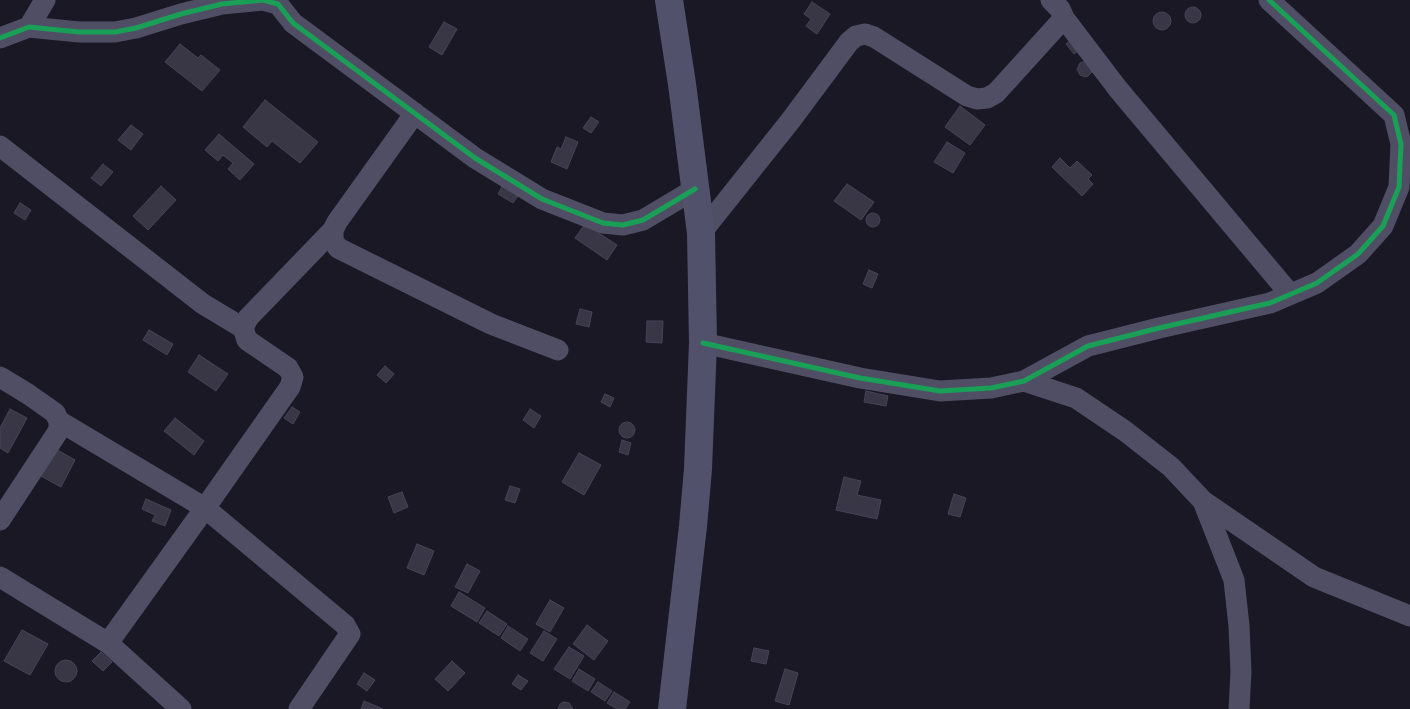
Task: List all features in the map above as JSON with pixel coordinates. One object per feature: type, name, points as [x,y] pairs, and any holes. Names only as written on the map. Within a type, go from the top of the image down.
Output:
[{"type":"street","points":[[29,26],[44,0]]},
{"type":"street","points":[[0,38],[29,26],[79,32],[115,32],[222,4],[262,0],[278,2],[293,23],[475,158],[542,199],[603,223],[623,225],[643,220],[695,189]]},
{"type":"street","points":[[669,0],[701,233],[703,343],[698,469],[672,709]]},
{"type":"street","points":[[1051,0],[1060,9],[1064,18],[1118,89],[1290,294]]},
{"type":"street","points":[[703,343],[860,378],[940,391],[991,388],[1024,382],[1088,346],[1270,303],[1317,283],[1358,254],[1383,226],[1399,186],[1400,144],[1394,115],[1269,0]]},
{"type":"street","points":[[701,233],[791,120],[849,42],[856,36],[865,34],[874,37],[966,96],[977,100],[987,98],[996,93],[1064,18]]},
{"type":"street","points":[[243,328],[248,318],[332,230],[415,113]]},
{"type":"street","points":[[0,146],[203,304],[243,328],[247,340],[288,368],[293,377],[290,387],[108,643]]},
{"type":"street","points":[[332,230],[333,240],[338,248],[348,254],[491,324],[558,350]]},
{"type":"street","points":[[0,377],[55,413],[59,421],[59,430],[0,520]]},
{"type":"street","points":[[1024,382],[1076,398],[1126,431],[1171,467],[1202,501],[1314,577],[1410,616]]},
{"type":"street","points":[[59,421],[205,508],[345,625],[350,634],[300,709]]},
{"type":"street","points":[[1202,501],[1234,580],[1239,626],[1239,709]]},
{"type":"street","points":[[0,577],[108,643],[178,707]]},
{"type":"building","points":[[812,2],[830,14],[817,34],[806,26],[811,19],[804,14]]},
{"type":"building","points":[[1193,7],[1199,9],[1201,15],[1199,21],[1193,23],[1187,21],[1185,15],[1187,9]]},
{"type":"building","points":[[1162,12],[1168,15],[1171,21],[1168,27],[1162,30],[1156,27],[1153,21],[1156,15]]},
{"type":"building","points":[[444,22],[457,29],[442,55],[429,47]]},
{"type":"building","points":[[1075,37],[1083,47],[1074,54],[1066,44]]},
{"type":"building","points":[[180,44],[198,58],[201,55],[220,70],[202,91],[165,62]]},
{"type":"building","points":[[1086,61],[1092,72],[1085,77],[1080,75],[1077,69],[1080,63]]},
{"type":"building","points":[[265,100],[318,142],[300,163],[272,141],[267,147],[243,127]]},
{"type":"building","points":[[960,106],[985,125],[970,145],[945,127]]},
{"type":"building","points":[[591,117],[599,122],[591,133],[583,128]]},
{"type":"building","points":[[131,125],[143,134],[131,150],[118,140]]},
{"type":"building","points":[[219,134],[254,164],[240,180],[228,169],[233,163],[223,155],[218,161],[205,150]]},
{"type":"building","points":[[566,137],[578,142],[567,169],[551,162],[557,147],[561,149]]},
{"type":"building","points":[[947,142],[965,153],[953,173],[934,162]]},
{"type":"building","points":[[1060,158],[1070,168],[1077,161],[1092,175],[1088,179],[1093,184],[1082,196],[1052,167]]},
{"type":"building","points":[[103,164],[113,172],[101,186],[91,178]]},
{"type":"building","points":[[504,183],[520,193],[513,203],[498,194]]},
{"type":"building","points":[[847,184],[874,202],[861,220],[834,201]]},
{"type":"building","points":[[161,186],[176,200],[148,230],[133,216]]},
{"type":"building","points":[[20,203],[31,210],[25,220],[14,213]]},
{"type":"building","points":[[873,213],[878,215],[880,220],[878,225],[873,227],[868,225],[866,220],[868,215]]},
{"type":"building","points":[[585,224],[617,245],[607,260],[575,238]]},
{"type":"building","points":[[869,270],[878,274],[872,288],[863,284]]},
{"type":"building","points":[[580,309],[592,312],[589,327],[576,324]]},
{"type":"building","points":[[647,321],[663,321],[662,343],[646,342]]},
{"type":"building","points":[[149,330],[173,344],[167,355],[143,340]]},
{"type":"building","points":[[199,355],[228,374],[216,391],[188,372]]},
{"type":"building","points":[[385,366],[394,374],[386,383],[377,375]]},
{"type":"building","points":[[866,391],[888,396],[886,406],[864,402]]},
{"type":"building","points":[[605,394],[614,398],[610,407],[601,402]]},
{"type":"building","points":[[292,407],[300,412],[293,424],[284,418]]},
{"type":"building","points":[[10,409],[27,418],[8,453],[0,448],[0,428]]},
{"type":"building","points":[[530,409],[541,416],[534,428],[523,420]]},
{"type":"building","points":[[175,418],[204,441],[194,455],[164,431]]},
{"type":"building","points":[[624,422],[630,422],[635,427],[633,436],[624,438],[619,433],[619,427]]},
{"type":"building","points":[[622,440],[631,443],[628,455],[619,452]]},
{"type":"building","points":[[54,448],[75,460],[61,487],[39,475]]},
{"type":"building","points":[[579,453],[601,465],[584,495],[562,482]]},
{"type":"building","points":[[844,477],[861,481],[857,495],[881,500],[877,519],[836,510]]},
{"type":"building","points":[[510,486],[520,489],[515,503],[505,500]]},
{"type":"building","points":[[402,492],[408,507],[394,513],[388,497]]},
{"type":"building","points":[[954,494],[966,498],[960,517],[948,514]]},
{"type":"building","points":[[146,499],[171,510],[165,526],[152,521],[155,515],[142,509]]},
{"type":"building","points":[[417,544],[434,551],[424,575],[407,568]]},
{"type":"building","points":[[467,564],[480,571],[468,593],[455,587]]},
{"type":"building","points":[[459,592],[485,608],[477,622],[451,606]]},
{"type":"building","points":[[550,600],[564,608],[550,632],[536,624]]},
{"type":"building","points":[[487,611],[507,624],[499,636],[479,623]]},
{"type":"building","points":[[587,625],[608,641],[594,660],[573,644]]},
{"type":"building","points":[[508,626],[528,639],[520,651],[501,638]]},
{"type":"building","points":[[22,630],[48,644],[30,675],[4,661]]},
{"type":"building","points":[[544,631],[557,639],[543,661],[530,653]]},
{"type":"building","points":[[569,647],[584,656],[570,679],[554,669]]},
{"type":"building","points":[[754,648],[769,651],[766,664],[751,661]]},
{"type":"building","points":[[101,652],[112,662],[103,671],[92,661]]},
{"type":"building","points":[[66,660],[74,663],[77,671],[74,679],[66,682],[58,679],[55,671],[58,663]]},
{"type":"building","points":[[452,661],[465,673],[448,691],[435,679]]},
{"type":"building","points":[[579,669],[595,679],[588,691],[572,681]]},
{"type":"building","points":[[785,669],[798,673],[789,705],[775,701]]},
{"type":"building","points":[[364,673],[375,680],[367,691],[357,684]]},
{"type":"building","points":[[518,675],[528,681],[521,690],[512,684]]},
{"type":"building","points":[[598,682],[612,691],[605,701],[591,692]]},
{"type":"building","points":[[614,692],[630,702],[625,709],[617,709],[607,703]]},
{"type":"building","points":[[364,701],[383,709],[361,709]]},
{"type":"building","points":[[564,702],[569,703],[573,709],[558,709],[560,704]]},
{"type":"cycle path","points":[[0,38],[29,27],[79,32],[115,32],[222,4],[263,0],[278,4],[293,23],[475,158],[542,199],[603,223],[623,225],[643,220],[695,189]]},
{"type":"cycle path","points":[[703,343],[860,378],[940,391],[991,388],[1024,381],[1088,346],[1270,303],[1317,283],[1358,254],[1383,226],[1399,187],[1401,144],[1394,115],[1269,0]]}]
